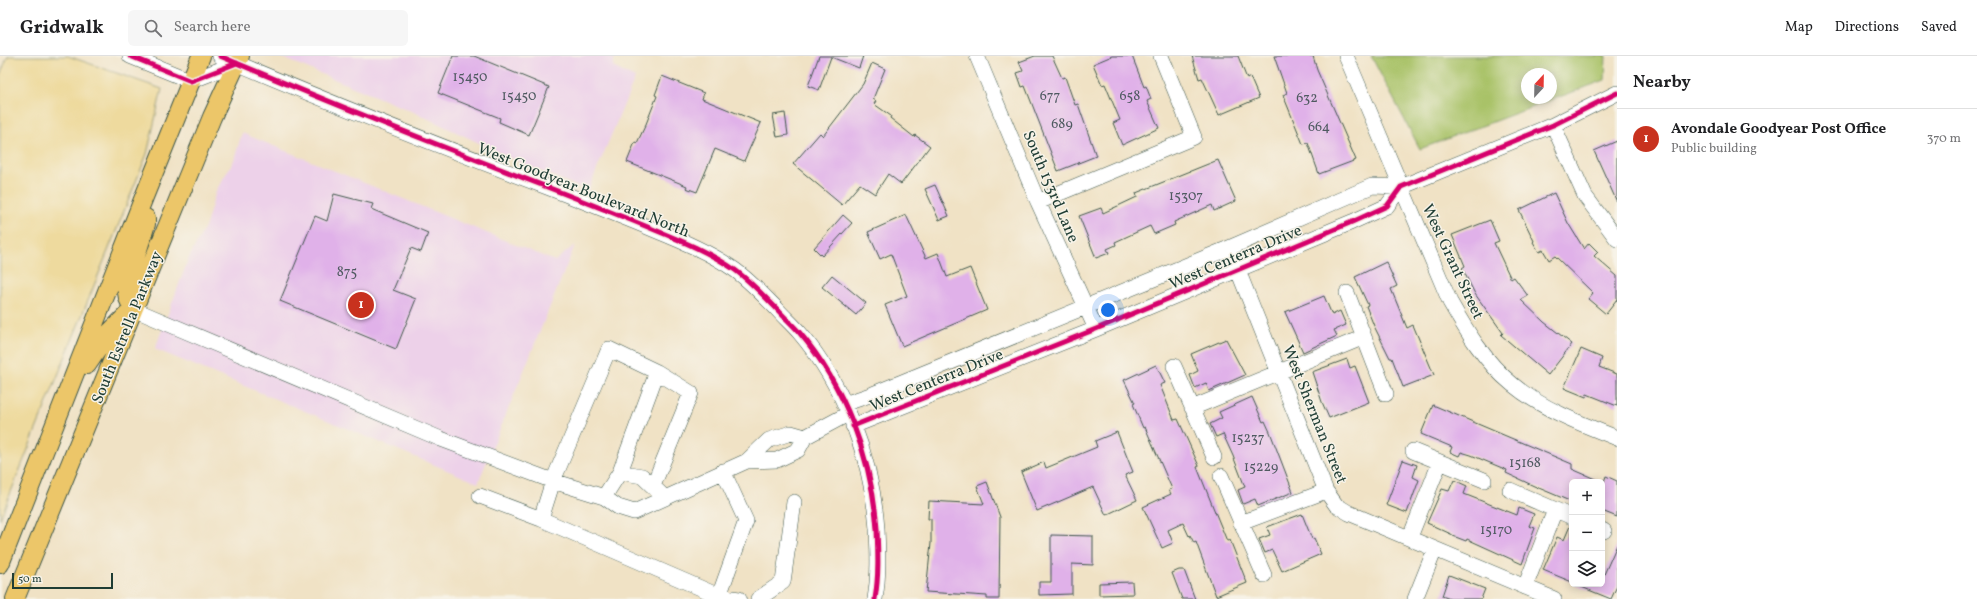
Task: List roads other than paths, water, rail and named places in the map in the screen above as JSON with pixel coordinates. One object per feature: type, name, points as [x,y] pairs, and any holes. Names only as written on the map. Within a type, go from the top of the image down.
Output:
[{"type":"main road","name":"South Estrella Parkway","points":[[0,564],[201,56]]},
{"type":"main road","name":"South Estrella Parkway","points":[[15,599],[133,309],[238,59]]},
{"type":"main road","points":[[63,405],[108,334],[133,309],[128,298],[126,287],[146,224],[144,197]]},
{"type":"street","points":[[130,56],[191,81],[238,59]]},
{"type":"street","name":"West Goodyear Boulevard North","points":[[220,56],[238,59],[414,136],[591,204],[702,251],[733,269],[758,290],[798,331],[816,354],[848,415],[869,474],[875,502],[879,561],[875,599]]},
{"type":"street","name":"South 153rd Lane","points":[[977,56],[1038,202],[1096,329]]},
{"type":"street","points":[[1038,202],[1194,137],[1161,56]]},
{"type":"street","name":"West Grant Street","points":[[1346,56],[1450,302],[1468,335],[1512,384],[1544,406],[1617,438]]},
{"type":"street","name":"West Centerra Drive","points":[[848,415],[873,394],[1229,248],[1372,186],[1401,187],[1553,125],[1617,93]]},
{"type":"street","points":[[1553,125],[1585,196],[1617,239]]},
{"type":"street","name":"West Centerra Drive","points":[[848,415],[1096,329],[1387,206],[1401,187]]},
{"type":"street","name":"West Sherman Street","points":[[1229,248],[1326,491],[1336,505],[1349,513],[1410,537],[1554,599]]},
{"type":"street","points":[[1346,293],[1386,394]]},
{"type":"street","points":[[133,309],[441,439],[553,481],[604,497],[618,507],[634,512],[664,497],[747,461],[777,460],[798,450],[805,437],[848,415]]},
{"type":"street","points":[[1192,408],[1364,337]]},
{"type":"street","points":[[542,519],[553,481],[609,349],[657,372],[692,394],[652,486]]},
{"type":"street","points":[[1174,366],[1214,457]]},
{"type":"street","points":[[604,497],[620,472],[657,372]]},
{"type":"street","points":[[747,461],[769,440],[792,433],[805,437]]},
{"type":"street","points":[[769,440],[777,460]]},
{"type":"street","points":[[1413,451],[1484,480]]},
{"type":"street","points":[[1410,537],[1440,462]]},
{"type":"street","points":[[719,596],[746,521],[723,471]]},
{"type":"street","points":[[620,472],[642,476],[664,497]]},
{"type":"street","points":[[1221,476],[1264,575]]},
{"type":"street","points":[[1510,490],[1569,516]]},
{"type":"street","points":[[1241,523],[1326,491]]},
{"type":"street","points":[[480,496],[542,519],[719,596],[740,599]]},
{"type":"street","points":[[758,599],[783,582],[794,502]]},
{"type":"street","points":[[1525,586],[1555,510]]},
{"type":"street","points":[[1415,599],[1435,549]]},
{"type":"place","name":"Avondale Goodyear Post Office","points":[[361,305]]}]
